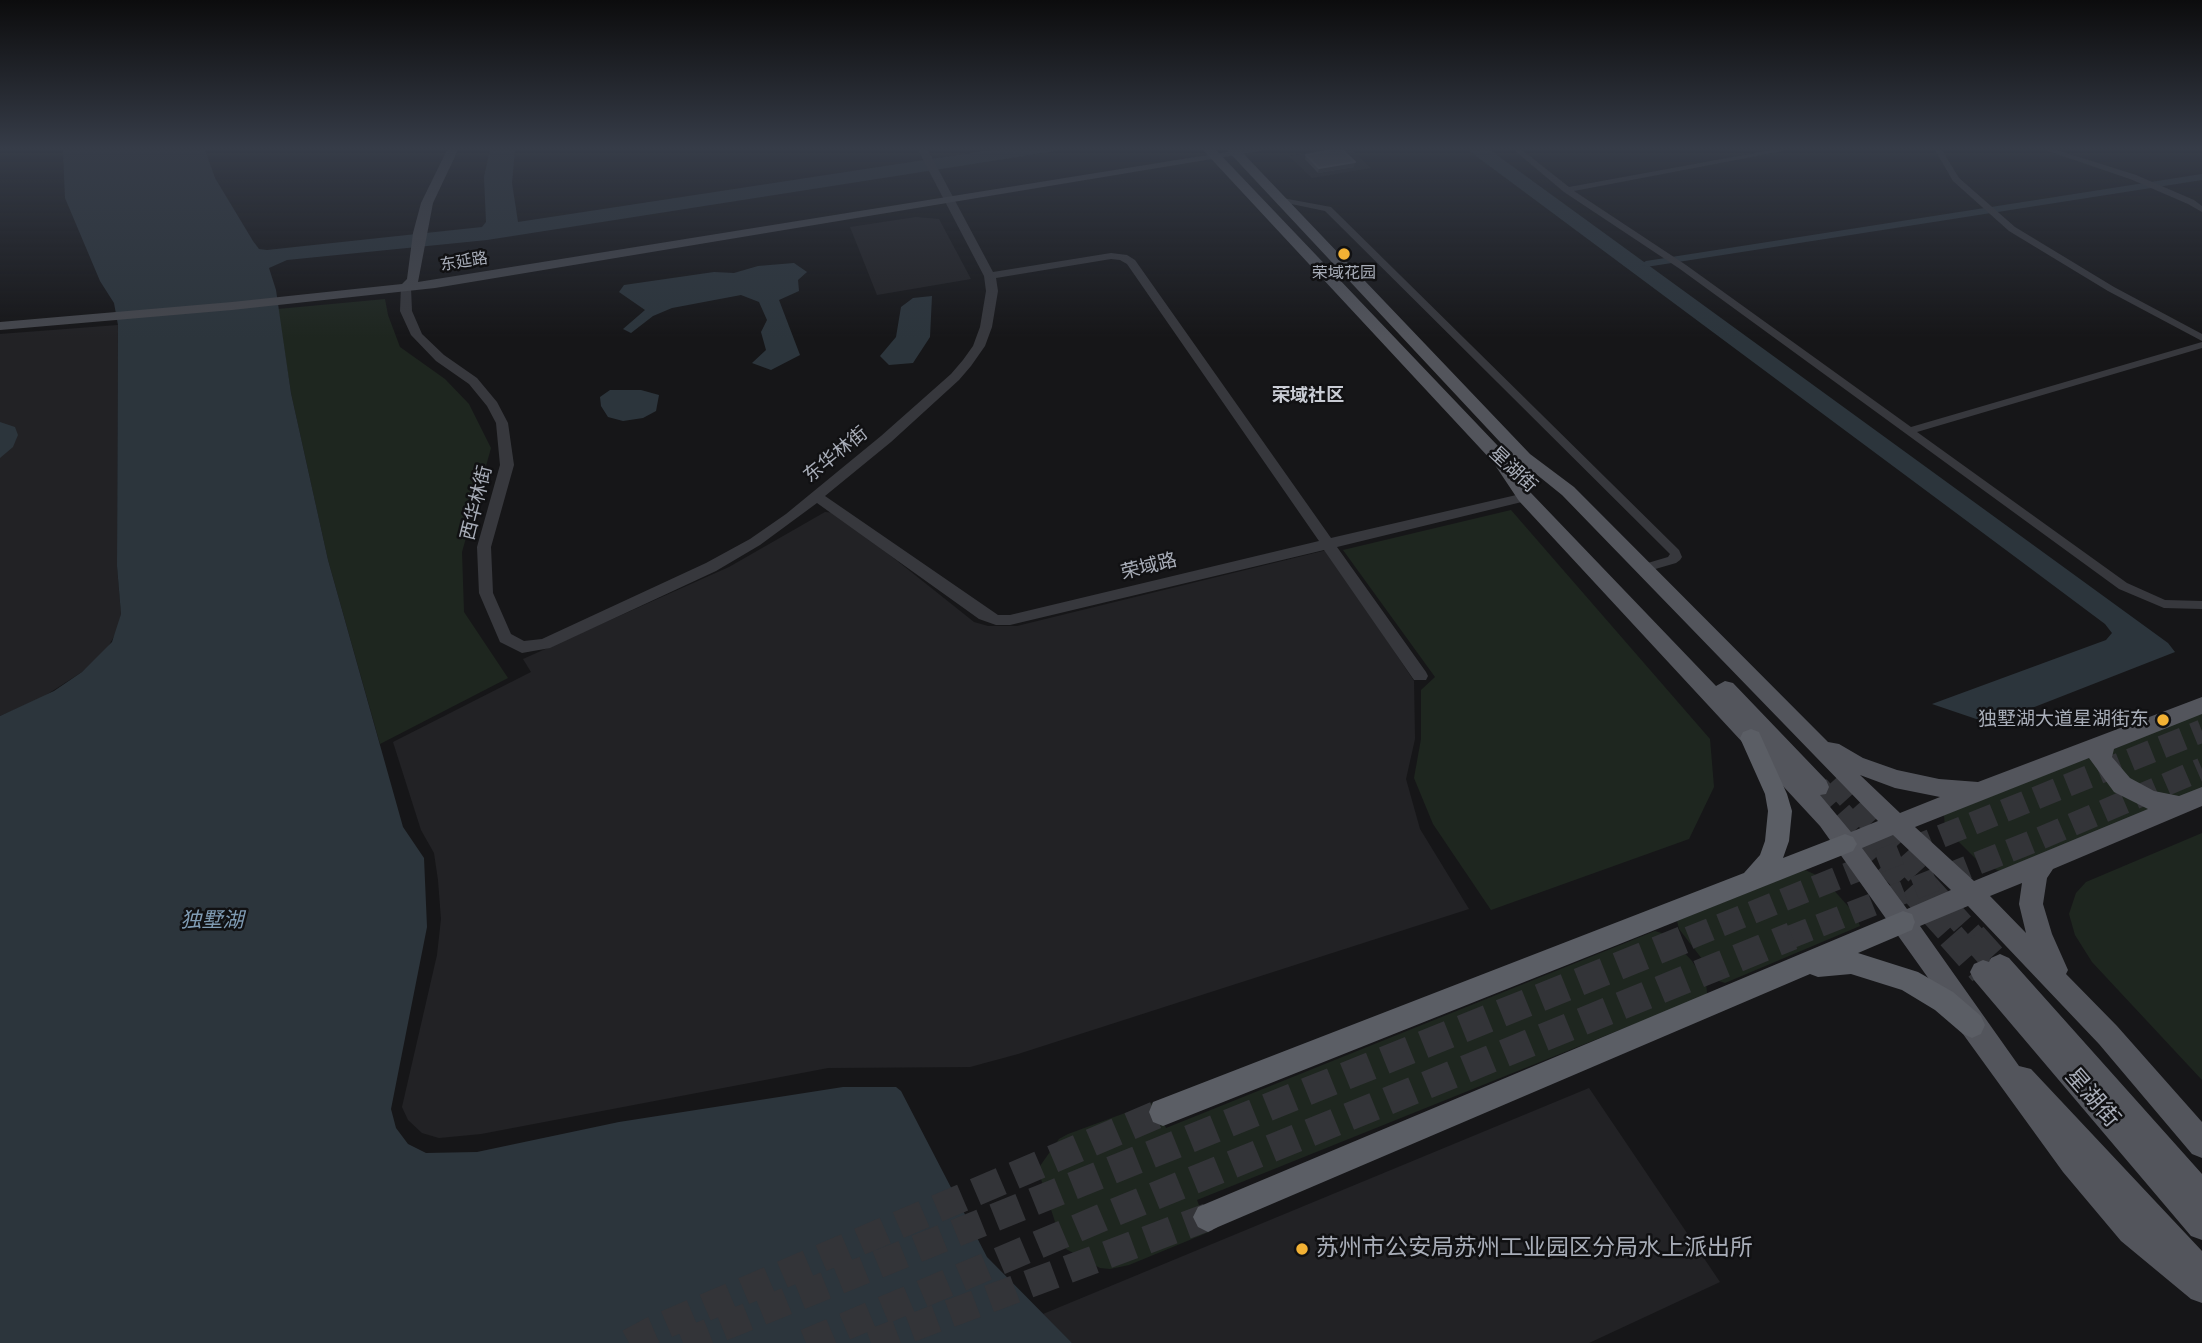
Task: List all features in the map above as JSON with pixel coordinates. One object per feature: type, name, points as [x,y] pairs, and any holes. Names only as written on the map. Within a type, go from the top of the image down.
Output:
[{"type":"highway","points":[[1751,738],[1776,794],[1780,811],[1777,841],[1770,861],[1751,881]]},
{"type":"highway","points":[[1163,1112],[1846,844]]},
{"type":"highway","points":[[1208,1217],[1903,922]]},
{"type":"highway","points":[[1755,984],[1831,961],[1851,962],[1909,980],[1944,1001],[1972,1025]]},
{"type":"main road","name":"西华林街","points":[[407,283],[416,213]]},
{"type":"main road","name":"西华林街","points":[[413,234],[423,213]]},
{"type":"main road","name":"东延路","points":[[0,319],[89,315],[292,298],[407,283],[851,213]]},
{"type":"main road","name":"星湖街","points":[[1267,213],[1502,462],[1540,495],[1825,784],[1554,493],[1526,458],[1293,213]]},
{"type":"main road","name":"东延路","points":[[0,326],[89,315]]},
{"type":"main road","points":[[1526,458],[1568,491],[1864,794],[1971,893],[2108,1035],[2202,1144]]},
{"type":"main road","points":[[1502,462],[1525,497],[1828,820],[1955,994],[1972,1025],[1994,1052],[2027,1103],[2114,1210],[2157,1254],[2202,1288]]},
{"type":"main road","points":[[1846,844],[2202,705]]},
{"type":"main road","points":[[1801,729],[1855,764],[1895,779],[1939,788],[1986,790]]},
{"type":"main road","points":[[2104,743],[2100,759],[2122,786],[2150,800],[2179,805]]},
{"type":"main road","points":[[1903,922],[2202,796]]},
{"type":"main road","points":[[2045,862],[2035,874],[2031,904],[2045,952],[2064,989]]},
{"type":"main road","name":"星湖街","points":[[2202,1196],[1992,969],[2202,1224]]},
{"type":"main road","points":[[2108,1035],[2202,1121]]},
{"type":"main road","points":[[1994,1052],[2042,1098],[2202,1273]]},
{"type":"street","name":"东华林街","points":[[505,638],[522,647],[532,647],[557,638],[737,553],[816,496],[886,439],[955,377],[979,346],[986,327],[992,291],[990,276],[958,213]]},
{"type":"street","points":[[1332,213],[1675,553],[1676,557],[1672,561],[1645,568]]},
{"type":"street","points":[[1601,213],[1683,267],[2123,586],[2164,604],[2202,606]]},
{"type":"street","points":[[1994,213],[2012,229],[2111,289],[2202,338]]},
{"type":"street","points":[[990,276],[1111,256],[1123,257],[1131,262],[1420,676]]},
{"type":"street","name":"西华林街","points":[[407,283],[406,311],[417,335],[440,358],[473,381],[493,405],[502,424],[507,465],[484,547],[486,593],[505,638]]},
{"type":"street","points":[[1908,431],[2202,345]]},
{"type":"street","name":"荣域路","points":[[816,496],[984,615],[996,620],[1010,620],[1525,497]]},
{"type":"shaded area","points":[[916,217],[939,219],[971,279],[877,295],[850,227]]},
{"type":"shaded area","points":[[385,299],[400,347],[445,379],[469,404],[491,448],[462,552],[464,612],[508,678],[380,744],[328,560],[291,393],[278,309]]},
{"type":"shaded area","points":[[118,325],[117,566],[121,614],[118,629],[107,649],[82,672],[43,697],[0,716],[0,334]]},
{"type":"shaded area","points":[[1511,510],[1710,739],[1714,787],[1689,839],[1491,910],[1433,824],[1414,778],[1421,739],[1421,690],[1435,677],[1343,550]]},
{"type":"shaded area","points":[[825,512],[837,513],[974,622],[988,626],[1017,626],[1327,550],[1414,681],[1415,739],[1406,779],[1420,829],[1469,909],[970,1067],[828,1068],[481,1134],[439,1138],[422,1133],[408,1120],[402,1107],[437,955],[441,919],[434,853],[421,830],[393,742],[531,672],[523,659],[729,567]]},
{"type":"shaded area","points":[[2202,711],[2202,788],[2175,799],[2137,789],[2111,760],[2112,750]]},
{"type":"shaded area","points":[[2090,757],[2152,809],[1999,871],[1977,860],[1945,828],[1944,815]]},
{"type":"shaded area","points":[[2202,833],[2202,1080],[2092,962],[2075,935],[2069,914],[2076,893],[2086,882]]},
{"type":"shaded area","points":[[1805,870],[1823,878],[1855,914],[1860,926],[1725,983],[1719,981],[1679,929],[1677,921]]},
{"type":"shaded area","points":[[1655,931],[1668,935],[1692,961],[1706,983],[1707,993],[1704,996],[1197,1200],[1209,1232],[1129,1265],[1100,1268],[1066,1249],[1040,1176],[1040,1166],[1059,1139],[1068,1134],[1155,1102],[1166,1128]]},
{"type":"shaded area","points":[[1589,1088],[1720,1282],[1589,1343],[1072,1343],[1043,1314]]},
{"type":"water","name":"独墅湖","points":[[71,213],[236,213],[259,249],[267,250],[482,227],[486,222],[486,213],[517,213],[518,222],[579,213],[662,213],[487,240],[287,260],[269,268],[276,290],[291,393],[328,560],[403,827],[424,858],[427,927],[391,1109],[396,1128],[408,1144],[426,1153],[477,1152],[619,1122],[843,1087],[896,1087],[901,1091],[987,1257],[1072,1343],[0,1343],[0,716],[54,691],[82,672],[112,642],[121,614],[117,566],[118,325],[114,303],[100,281]]},
{"type":"water","points":[[1552,213],[1576,213],[2168,643],[2175,652],[1991,724],[1932,704],[2106,640],[2112,633],[2105,624]]},
{"type":"water","points":[[794,263],[807,272],[798,280],[799,291],[779,300],[800,355],[771,370],[752,363],[766,350],[761,332],[767,320],[759,302],[741,295],[672,308],[653,316],[631,333],[623,329],[645,310],[619,292],[624,285],[714,272],[734,273],[758,266]]},
{"type":"water","points":[[932,296],[930,337],[913,363],[889,365],[880,356],[896,337],[901,307],[913,298]]},
{"type":"water","points":[[610,390],[641,390],[659,395],[656,411],[643,418],[623,421],[608,417],[601,406],[600,397]]},
{"type":"water","points":[[0,422],[15,427],[18,435],[13,447],[0,458]]},
{"type":"waterway","points":[[1646,264],[1974,213]]},
{"type":"tunnel","points":[[1689,938],[2202,731]]},
{"type":"tunnel","points":[[1788,938],[2034,841],[2202,769]]},
{"type":"tunnel","points":[[1833,781],[1975,938]]},
{"type":"tunnel","points":[[1818,787],[1953,938]]},
{"type":"tunnel","points":[[683,1343],[1693,936]]},
{"type":"tunnel","points":[[806,1343],[1113,1213],[1792,936]]},
{"type":"tunnel","points":[[1951,936],[1983,972]]},
{"type":"tunnel","points":[[1973,936],[2000,966]]},
{"type":"tunnel","points":[[629,1343],[653,1330],[1163,1112]]},
{"type":"tunnel","points":[[871,1343],[1208,1217]]},
{"type":"place","name":"荣域花园","points":[[1344,254]]},
{"type":"place","name":"独墅湖大道星湖街东","points":[[2163,720]]},
{"type":"place","name":"苏州市公安局苏州工业园区分局水上派出所","points":[[1302,1249]]},
{"type":"district","name":"荣域社区","points":[[1308,396]]}]
